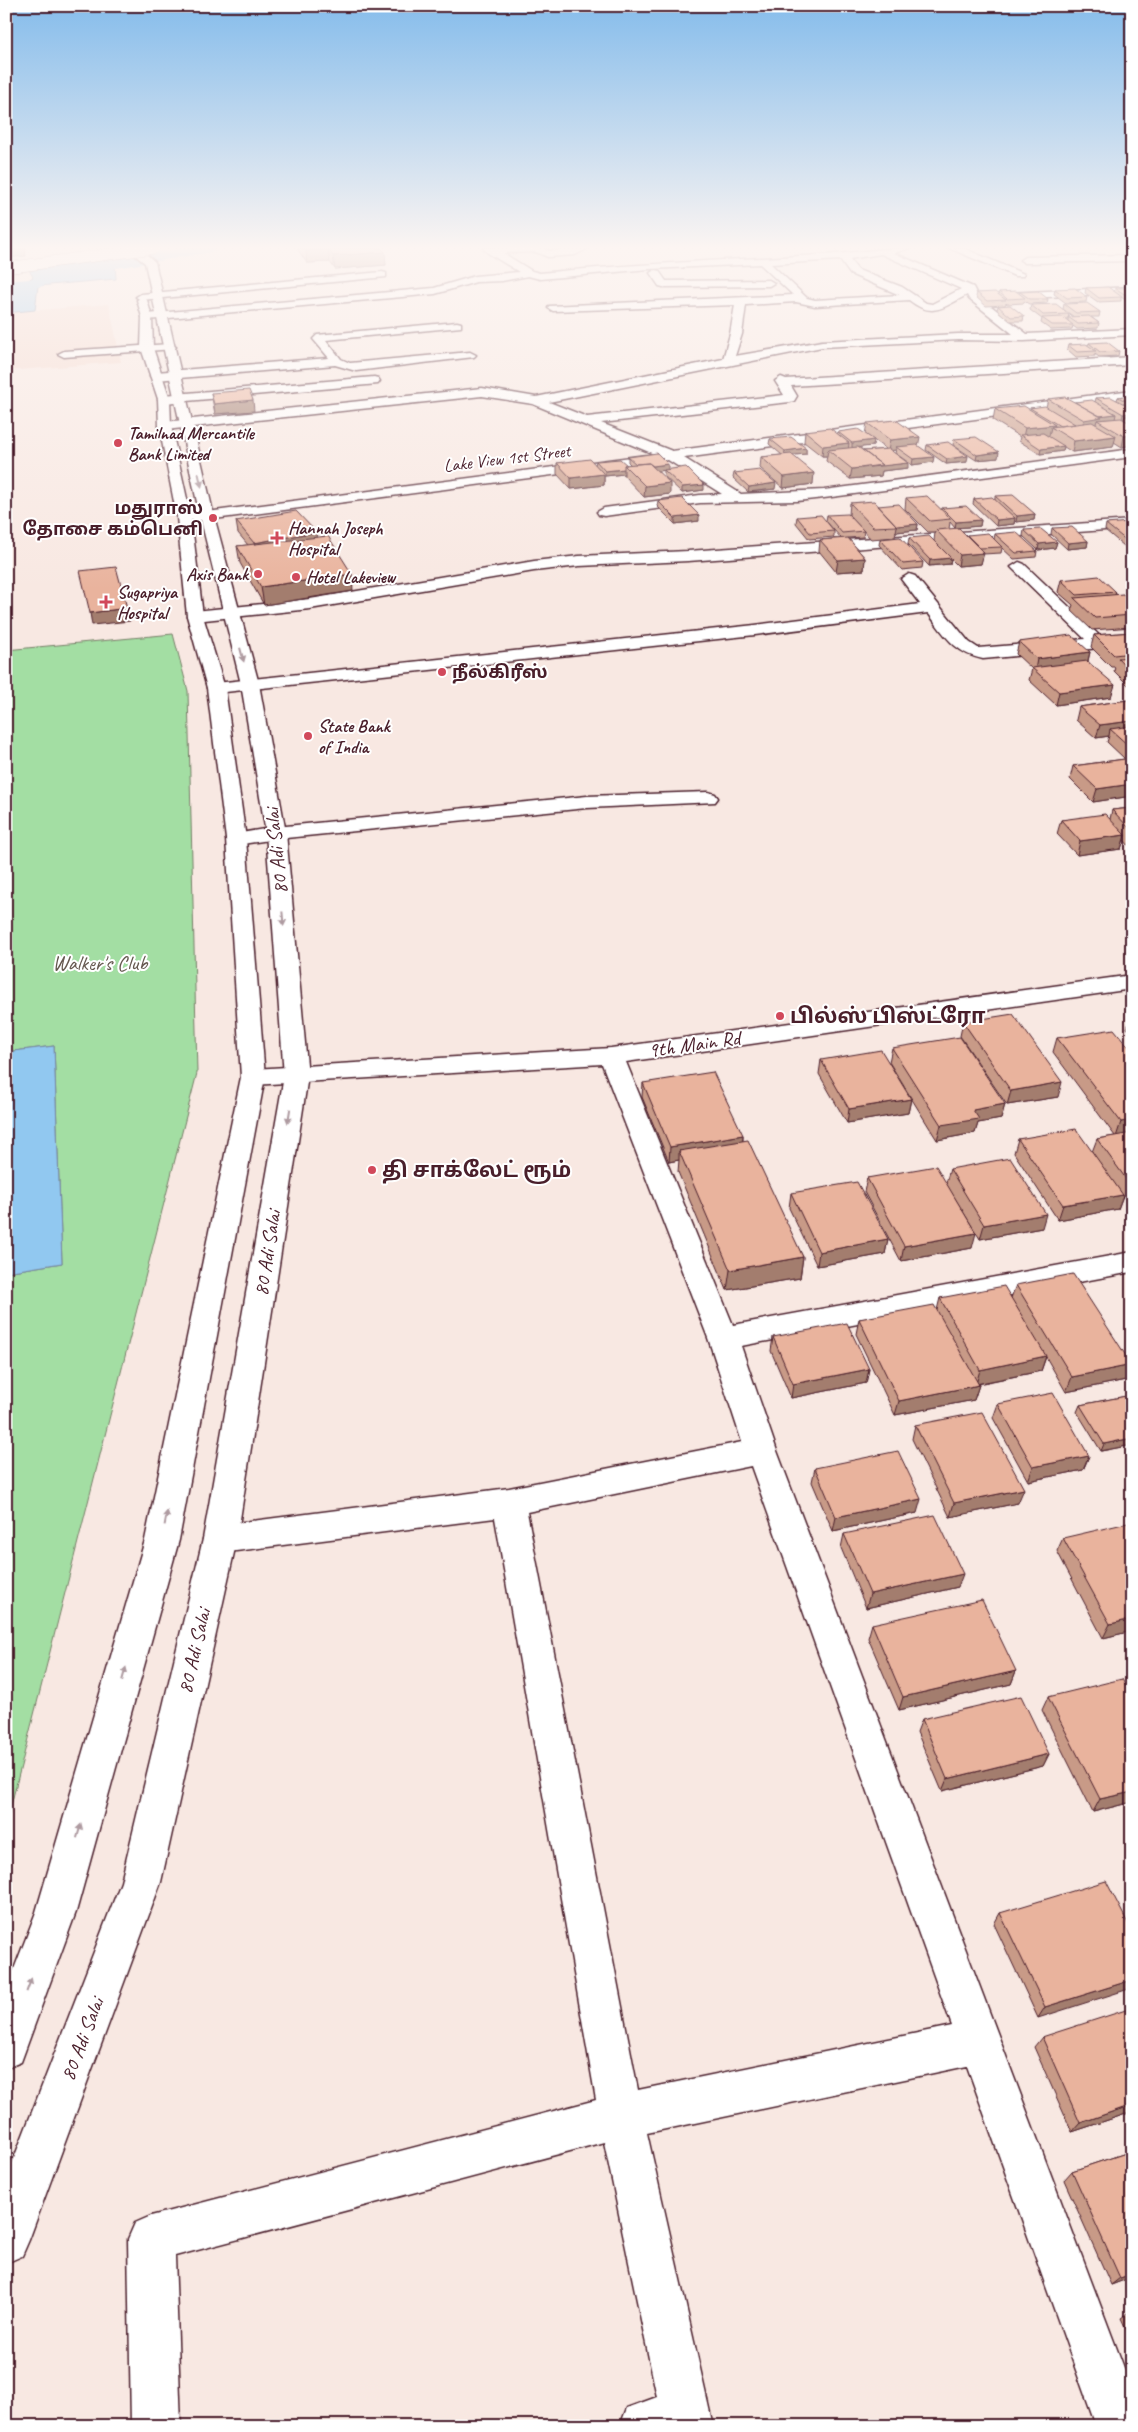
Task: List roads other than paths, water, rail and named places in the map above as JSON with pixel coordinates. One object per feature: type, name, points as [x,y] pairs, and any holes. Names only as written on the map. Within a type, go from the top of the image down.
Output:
[{"type":"street","name":"80 Adi Salai","points":[[6,2240],[141,1882],[220,1539],[296,1076],[276,833],[250,684],[230,614],[195,517],[162,361]]},
{"type":"street","points":[[170,399],[335,361]]},
{"type":"street","points":[[338,361],[347,366],[356,367],[408,361]]},
{"type":"street","points":[[536,401],[726,361]]},
{"type":"street","points":[[586,421],[790,398],[791,396],[783,383],[760,361]]},
{"type":"street","points":[[783,383],[1124,361]]},
{"type":"street","points":[[170,399],[374,381]]},
{"type":"street","points":[[170,399],[327,410],[482,392],[536,401],[670,456],[738,498]]},
{"type":"street","name":"Lake View 1st Street","points":[[195,517],[1132,394]]},
{"type":"street","points":[[604,512],[700,499],[824,494],[1132,453]]},
{"type":"street","name":"80 Adi Salai","points":[[6,2048],[56,1912],[162,1540],[253,1077],[236,839],[216,688],[195,616],[195,517]]},
{"type":"street","points":[[195,616],[230,614],[310,604],[534,566],[579,561],[688,556],[1132,524]]},
{"type":"street","points":[[1019,568],[1098,643]]},
{"type":"street","points":[[909,579],[963,646],[973,652],[983,654],[1132,640]]},
{"type":"street","points":[[216,688],[755,630],[933,607]]},
{"type":"street","points":[[236,839],[276,833],[587,802],[708,798]]},
{"type":"street","name":"9th Main Rd","points":[[253,1077],[296,1076],[611,1056],[1132,982]]},
{"type":"street","points":[[611,1056],[723,1338],[761,1451],[981,2042],[1121,2426]]},
{"type":"street","points":[[723,1338],[1132,1262]]},
{"type":"street","points":[[220,1539],[509,1502],[761,1451]]},
{"type":"street","points":[[509,1502],[621,2116],[673,2421]]},
{"type":"street","points":[[156,2426],[151,2239],[621,2116],[981,2042]]},
{"type":"water","points":[[54,1046],[62,1263],[6,1272],[6,1052]]},
{"type":"place","name":"Tamilnad Mercantile Bank Limited","points":[[118,443]]},
{"type":"place","name":"மதுராஸ் தோசை கம்பெனி","points":[[213,518]]},
{"type":"place","name":"Hannah Joseph Hospital","points":[[277,538]]},
{"type":"place","name":"Axis Bank","points":[[258,574]]},
{"type":"place","name":"Hotel Lakeview","points":[[296,577]]},
{"type":"place","name":"Sugapriya Hospital","points":[[106,602]]},
{"type":"place","name":"நீல்கிரீஸ்","points":[[442,672]]},
{"type":"place","name":"State Bank of India","points":[[308,736]]},
{"type":"place","name":"பில்ஸ் பிஸ்ட்ரோ","points":[[780,1016]]},
{"type":"place","name":"தி சாக்லேட் ரூம்","points":[[372,1170]]},
{"type":"park label","name":"Walker's Club","points":[[100,963]]}]
